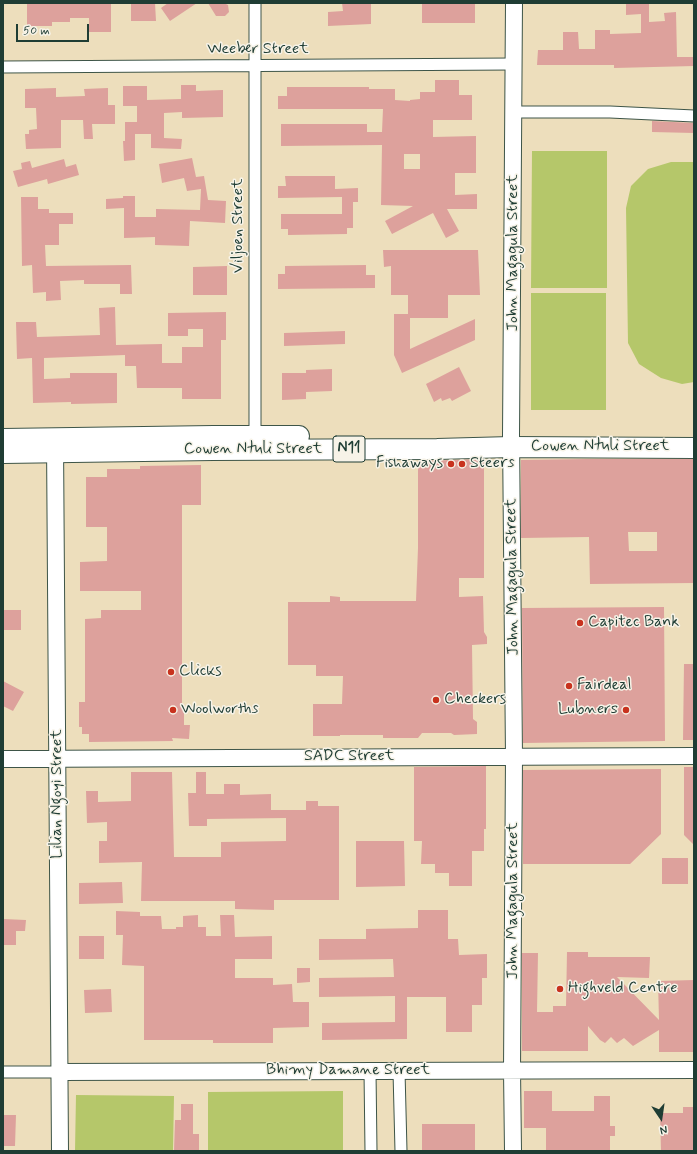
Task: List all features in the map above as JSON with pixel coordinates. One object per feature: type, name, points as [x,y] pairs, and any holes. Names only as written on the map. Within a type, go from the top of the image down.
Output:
[{"type":"highway","name":"Cowen Ntuli Street","points":[[3,439],[56,445],[255,443],[437,449],[511,441],[694,436]]},
{"type":"highway","name":"Cowen Ntuli Street","points":[[511,441],[694,448]]},
{"type":"highway","name":"Cowen Ntuli Street","points":[[3,453],[56,445]]},
{"type":"main road","name":"John Magagula Street","points":[[513,1151],[512,1070],[514,757],[511,441],[514,3]]},
{"type":"main road","name":"Lilian Ngoyi Street","points":[[56,445],[60,1151]]},
{"type":"main road","name":"SADC Street","points":[[3,759],[694,756]]},
{"type":"main road","name":"Bhimy Damane Street","points":[[60,1072],[694,1070]]},
{"type":"street","name":"Viljoen Street","points":[[255,3],[255,443]]},
{"type":"street","name":"Weeber Street","points":[[3,67],[513,64]]},
{"type":"street","points":[[514,112],[610,112],[694,116]]},
{"type":"street","points":[[370,1071],[371,1151]]},
{"type":"street","points":[[399,1071],[401,1151]]},
{"type":"street","name":"Bhimy Damane Street","points":[[3,1072],[60,1072]]},
{"type":"green space","points":[[532,151],[607,151],[607,288],[531,288]]},
{"type":"green space","points":[[671,162],[694,162],[694,382],[682,384],[661,378],[639,364],[628,343],[626,208],[631,186],[648,169]]},
{"type":"green space","points":[[531,293],[606,293],[606,410],[531,410]]},
{"type":"green space","points":[[343,1091],[343,1151],[208,1151],[208,1092]]},
{"type":"green space","points":[[76,1095],[174,1096],[173,1151],[75,1151]]},
{"type":"building","points":[[27,3],[111,3],[111,32],[89,32],[89,18],[70,18],[70,22],[52,22],[52,26],[27,26]]},
{"type":"building","points":[[131,3],[155,3],[156,21],[131,21]]},
{"type":"building","points":[[168,3],[197,3],[170,21],[161,8]]},
{"type":"building","points":[[208,3],[224,3],[228,5],[229,12],[225,16],[216,16]]},
{"type":"building","points":[[342,3],[371,3],[371,24],[328,26],[328,12],[343,11]]},
{"type":"building","points":[[422,3],[475,3],[475,23],[422,23]]},
{"type":"building","points":[[626,3],[649,3],[649,22],[665,21],[664,13],[676,12],[677,57],[694,57],[694,66],[614,68],[614,65],[537,65],[538,50],[563,50],[563,32],[578,32],[579,49],[595,49],[595,30],[610,30],[610,34],[641,33],[641,14],[626,15]]},
{"type":"building","points":[[435,80],[459,80],[459,95],[472,95],[472,120],[433,120],[433,137],[476,136],[476,173],[455,173],[455,195],[477,194],[477,209],[447,209],[459,231],[446,238],[433,213],[392,234],[385,221],[413,206],[381,205],[382,145],[281,146],[281,124],[367,124],[367,132],[382,132],[383,109],[278,109],[278,96],[287,96],[287,87],[369,87],[369,89],[395,89],[395,100],[410,101],[420,99],[420,92],[435,92]],"holes":[[[404,154],[420,154],[420,169],[404,169]]]},
{"type":"building","points":[[181,85],[196,85],[196,91],[223,90],[223,117],[182,118],[182,112],[164,113],[164,138],[182,139],[181,149],[151,148],[151,134],[135,134],[135,160],[124,161],[123,141],[125,141],[125,122],[137,122],[137,106],[123,106],[123,86],[147,86],[147,100],[181,99]]},
{"type":"building","points":[[56,88],[56,97],[85,96],[84,89],[108,88],[108,105],[115,105],[115,124],[92,124],[93,139],[84,139],[83,120],[61,120],[61,148],[26,149],[25,134],[29,134],[29,130],[37,129],[36,108],[25,108],[25,89]]},
{"type":"building","points":[[652,121],[694,123],[694,133],[652,132]]},
{"type":"building","points":[[192,158],[196,177],[204,176],[208,200],[226,201],[225,223],[190,221],[189,246],[155,245],[155,237],[124,238],[124,208],[106,209],[106,199],[123,198],[123,196],[135,196],[135,217],[156,217],[156,209],[200,210],[201,189],[187,191],[184,178],[162,183],[159,164]]},
{"type":"building","points":[[64,159],[66,167],[76,164],[79,175],[48,184],[47,179],[18,187],[13,171],[22,169],[21,163],[30,161],[32,168]]},
{"type":"building","points":[[285,176],[335,176],[335,189],[358,188],[358,202],[353,202],[353,228],[347,228],[347,234],[288,235],[288,229],[281,229],[281,214],[342,214],[342,197],[278,198],[278,186],[286,186]]},
{"type":"building","points":[[21,197],[38,197],[38,209],[49,209],[49,213],[73,213],[73,224],[59,224],[59,245],[45,245],[46,266],[131,265],[132,294],[120,294],[120,284],[84,284],[84,280],[60,281],[61,300],[46,301],[46,292],[33,293],[32,265],[22,266]]},
{"type":"building","points":[[383,250],[478,250],[480,295],[448,295],[448,318],[410,318],[410,349],[475,319],[475,340],[402,373],[394,355],[394,314],[408,314],[408,295],[391,295],[391,266],[384,267]]},
{"type":"building","points":[[366,265],[366,275],[375,275],[375,288],[278,289],[278,274],[285,274],[285,266]]},
{"type":"building","points":[[227,266],[227,295],[193,295],[193,267]]},
{"type":"building","points":[[115,307],[116,345],[162,344],[162,363],[182,363],[182,347],[203,347],[203,329],[188,329],[188,336],[168,336],[168,313],[226,312],[226,340],[221,340],[221,399],[182,399],[182,388],[137,388],[136,366],[125,366],[125,355],[44,358],[44,379],[70,378],[70,373],[117,373],[117,403],[33,403],[32,358],[17,359],[16,322],[36,322],[37,337],[100,335],[99,308]]},
{"type":"building","points":[[345,331],[345,344],[284,346],[284,333]]},
{"type":"building","points":[[459,367],[471,391],[452,401],[450,398],[442,401],[441,398],[434,402],[426,384]]},
{"type":"building","points":[[332,369],[332,391],[306,392],[306,399],[282,400],[282,373],[306,373],[306,370]]},
{"type":"building","points":[[484,459],[484,578],[459,578],[459,597],[483,596],[484,632],[487,637],[487,644],[472,645],[473,719],[477,722],[477,734],[454,735],[451,733],[422,733],[418,738],[383,738],[383,735],[313,736],[313,704],[342,704],[343,676],[316,676],[316,665],[288,665],[288,602],[330,602],[330,596],[340,597],[340,601],[416,601],[418,548],[418,461]]},
{"type":"building","points":[[694,459],[694,583],[590,584],[589,537],[521,538],[521,460]],"holes":[[[628,532],[657,532],[657,551],[629,551]]]},
{"type":"building","points":[[201,465],[201,505],[182,505],[182,708],[184,708],[184,725],[190,725],[189,739],[172,738],[173,741],[89,742],[89,734],[82,734],[82,727],[79,727],[79,702],[85,702],[85,619],[101,618],[101,610],[141,610],[141,591],[80,591],[80,562],[107,561],[107,527],[86,527],[86,477],[107,477],[107,469],[140,469],[140,466]]},
{"type":"building","points":[[664,607],[665,741],[523,743],[522,608]]},
{"type":"building","points":[[3,610],[21,610],[21,630],[3,630]]},
{"type":"building","points":[[684,664],[694,664],[694,740],[683,740]]},
{"type":"building","points":[[3,681],[24,692],[13,711],[3,706]]},
{"type":"building","points":[[486,766],[486,829],[484,829],[484,851],[472,851],[472,886],[449,886],[449,873],[435,873],[435,864],[421,864],[422,841],[414,841],[414,767]]},
{"type":"building","points":[[684,767],[694,767],[694,845],[684,835]]},
{"type":"building","points":[[661,769],[661,834],[630,864],[523,864],[523,770]]},
{"type":"building","points":[[131,772],[172,772],[174,857],[221,857],[221,842],[286,841],[286,818],[207,819],[207,826],[189,826],[188,793],[196,793],[196,772],[206,772],[206,794],[224,794],[224,784],[240,784],[240,795],[271,794],[271,810],[306,810],[306,801],[318,801],[318,806],[339,806],[339,900],[274,900],[274,910],[235,909],[235,901],[141,901],[142,862],[99,863],[99,841],[107,841],[107,822],[87,823],[86,791],[98,791],[98,802],[131,801]]},
{"type":"building","points":[[356,841],[404,841],[405,886],[356,887]]},
{"type":"building","points":[[662,858],[688,858],[688,884],[662,884]]},
{"type":"building","points":[[122,882],[123,903],[79,904],[79,883]]},
{"type":"building","points":[[418,910],[448,910],[448,939],[458,939],[459,955],[487,954],[487,978],[482,978],[482,1005],[472,1005],[472,1032],[446,1032],[446,997],[407,997],[407,1039],[322,1040],[322,1023],[395,1022],[395,996],[319,997],[319,978],[394,977],[393,959],[319,960],[319,939],[366,939],[366,929],[418,928]]},
{"type":"building","points":[[116,911],[140,912],[140,916],[161,916],[162,929],[176,929],[176,927],[183,927],[183,916],[198,915],[198,927],[206,927],[206,936],[221,936],[220,915],[234,915],[235,937],[272,936],[272,959],[235,959],[235,978],[273,978],[273,985],[292,984],[293,1002],[309,1002],[309,1027],[273,1028],[273,1043],[213,1043],[213,1040],[144,1040],[144,966],[122,965],[123,935],[116,935]]},
{"type":"building","points":[[3,919],[26,920],[25,931],[16,931],[16,945],[3,945]]},
{"type":"building","points":[[79,936],[104,936],[104,959],[79,959]]},
{"type":"building","points":[[567,952],[588,952],[588,957],[650,957],[649,978],[617,977],[659,1020],[658,981],[694,980],[694,1052],[659,1052],[659,1030],[633,1046],[624,1038],[617,1043],[611,1037],[605,1043],[600,1040],[588,1026],[588,1051],[522,1051],[522,953],[538,953],[537,1012],[553,1012],[553,1006],[566,1006]]},
{"type":"building","points":[[297,968],[310,968],[310,982],[297,983]]},
{"type":"building","points":[[111,989],[112,1012],[85,1013],[84,990]]},
{"type":"building","points":[[524,1091],[552,1091],[552,1111],[594,1111],[594,1096],[610,1096],[610,1126],[615,1126],[615,1136],[610,1136],[610,1151],[546,1151],[546,1128],[524,1128]]},
{"type":"building","points":[[181,1104],[193,1104],[193,1134],[199,1134],[199,1151],[174,1151],[175,1120],[181,1120]]},
{"type":"building","points":[[683,1107],[694,1107],[694,1151],[661,1151],[660,1113],[683,1113]]},
{"type":"building","points":[[3,1115],[16,1115],[15,1146],[3,1146]]},
{"type":"building","points":[[422,1124],[475,1124],[475,1150],[422,1150]]},
{"type":"place","name":"Fishaways","points":[[451,464]]},
{"type":"place","name":"Steers","points":[[462,464]]},
{"type":"place","name":"Capitec Bank","points":[[580,623]]},
{"type":"place","name":"Clicks","points":[[171,672]]},
{"type":"place","name":"Fairdeal","points":[[569,686]]},
{"type":"place","name":"Checkers","points":[[436,700]]},
{"type":"place","name":"Woolworths","points":[[173,710]]},
{"type":"place","name":"Lubners","points":[[626,710]]},
{"type":"place","name":"Highveld Centre","points":[[560,989]]}]
